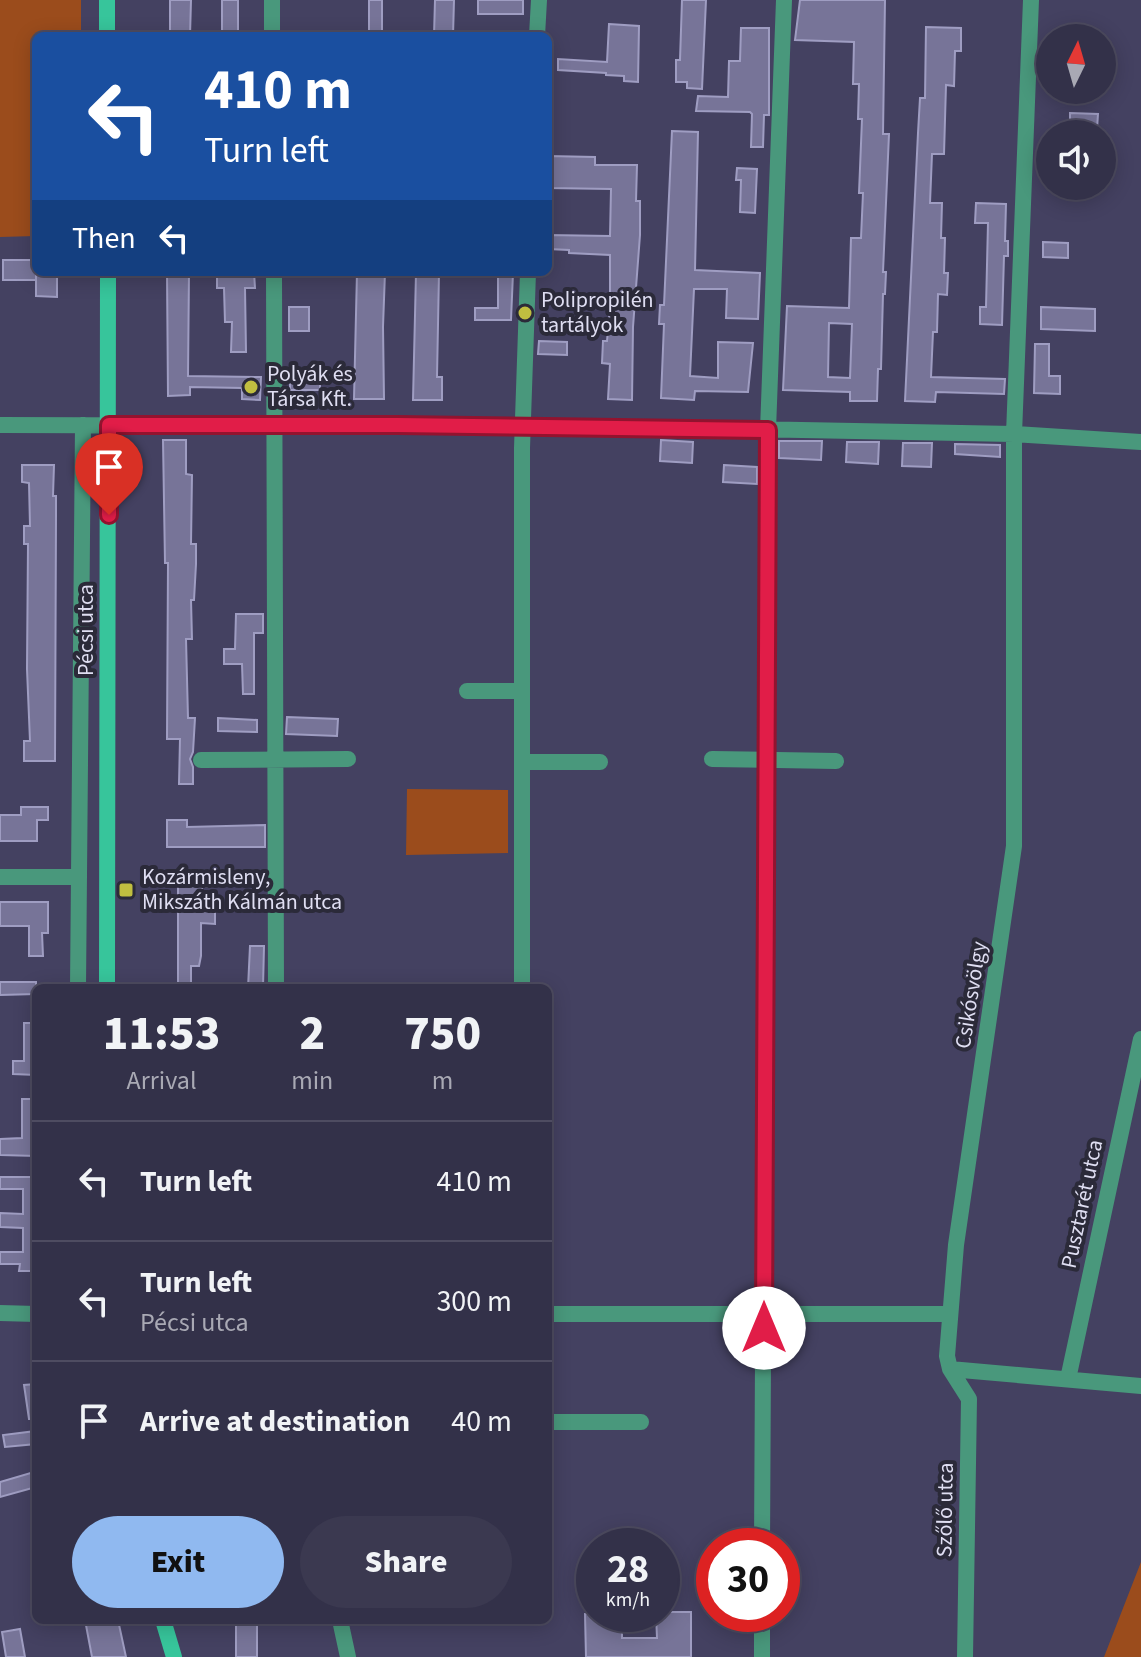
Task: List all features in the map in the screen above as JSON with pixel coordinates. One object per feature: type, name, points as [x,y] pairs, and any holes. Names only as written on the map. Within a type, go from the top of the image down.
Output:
[{"type":"main road","points":[[107,0],[107,32]]},
{"type":"main road","name":"Pécsi utca","points":[[107,984],[108,276]]},
{"type":"main road","points":[[164,1624],[174,1657]]},
{"type":"street","points":[[272,0],[272,32]]},
{"type":"street","points":[[537,32],[539,0]]},
{"type":"street","points":[[762,1528],[768,430],[784,0]]},
{"type":"street","name":"Csikósvölgy","points":[[950,1369],[947,1356],[956,1245],[1014,846],[1014,434],[1031,0]]},
{"type":"street","points":[[274,276],[276,984]]},
{"type":"street","points":[[522,984],[522,426],[528,276]]},
{"type":"street","points":[[0,425],[522,426],[1014,434],[1141,442]]},
{"type":"street","points":[[78,984],[83,425]]},
{"type":"street","points":[[467,691],[522,691]]},
{"type":"street","points":[[201,760],[348,759]]},
{"type":"street","points":[[712,759],[836,761]]},
{"type":"street","points":[[522,762],[600,762]]},
{"type":"street","points":[[0,877],[79,877]]},
{"type":"street","name":"Pusztarét utca","points":[[1068,1379],[1141,1039]]},
{"type":"street","points":[[0,1313],[32,1314]]},
{"type":"street","points":[[552,1314],[950,1314]]},
{"type":"street","points":[[950,1369],[1141,1386]]},
{"type":"street","name":"Szőlő utca","points":[[950,1369],[969,1399],[970,1406],[965,1657]]},
{"type":"street","points":[[552,1422],[641,1422]]},
{"type":"street","points":[[341,1624],[348,1657]]},
{"type":"street","points":[[762,1632],[762,1657]]},
{"type":"shaded area","points":[[0,0],[81,0],[81,32],[32,32],[32,236],[0,237]]},
{"type":"shaded area","points":[[407,789],[508,790],[508,853],[406,855]]},
{"type":"shaded area","points":[[1141,1562],[1141,1657],[1104,1657]]},
{"type":"building","points":[[170,0],[191,0],[190,32],[170,32]]},
{"type":"building","points":[[222,0],[238,0],[238,32],[222,32]]},
{"type":"building","points":[[369,0],[382,0],[382,32],[369,32]]},
{"type":"building","points":[[435,0],[454,0],[453,32],[434,32]]},
{"type":"building","points":[[478,0],[523,0],[523,14],[478,14]]},
{"type":"building","points":[[682,0],[706,0],[702,89],[687,88],[687,82],[676,82]]},
{"type":"building","points":[[800,0],[885,0],[883,134],[889,134],[883,272],[886,272],[877,401],[850,401],[850,392],[783,390],[787,306],[849,308],[851,238],[861,238],[863,193],[859,193],[862,119],[858,119],[859,84],[853,84],[854,42],[795,40]],"holes":[[[829,323],[852,324],[850,378],[828,377]]]},
{"type":"building","points":[[609,24],[639,26],[638,82],[624,81],[624,76],[606,73],[558,70],[558,59],[607,62]]},
{"type":"building","points":[[926,27],[961,28],[961,51],[955,51],[954,86],[946,85],[944,154],[932,154],[930,203],[942,203],[944,273],[948,273],[947,295],[938,294],[931,377],[1005,379],[1004,394],[936,392],[935,402],[905,401],[920,98],[925,98]]},
{"type":"building","points":[[741,28],[769,28],[769,115],[764,115],[763,147],[751,147],[750,112],[696,111],[698,96],[728,97],[729,61],[740,61]]},
{"type":"building","points":[[1070,113],[1098,114],[1098,120],[1070,120]]},
{"type":"building","points":[[672,131],[698,132],[695,270],[760,273],[758,319],[726,318],[727,289],[694,289],[690,376],[718,378],[718,342],[753,343],[748,392],[695,391],[694,400],[661,398],[664,324],[659,324],[660,305],[664,305]]},
{"type":"building","points":[[552,156],[595,157],[595,165],[637,165],[636,201],[640,201],[640,235],[633,327],[632,400],[608,399],[610,364],[602,363],[610,306],[610,255],[552,249],[552,235],[610,236],[611,189],[552,188]]},
{"type":"building","points":[[737,168],[757,169],[755,213],[740,212],[741,180],[736,180]]},
{"type":"building","points":[[976,203],[1006,204],[1005,241],[1008,241],[1008,256],[1004,256],[1002,325],[980,324],[980,307],[986,307],[988,223],[975,223]]},
{"type":"building","points":[[1043,242],[1068,243],[1068,258],[1043,257]]},
{"type":"building","points":[[3,260],[32,260],[32,276],[36,276],[36,280],[3,280]]},
{"type":"building","points":[[36,276],[57,276],[57,297],[36,296]]},
{"type":"building","points":[[167,276],[189,276],[188,376],[261,377],[260,400],[242,399],[242,388],[190,387],[190,395],[168,396]]},
{"type":"building","points":[[217,276],[254,276],[255,288],[245,288],[246,352],[231,352],[232,322],[225,322],[224,288],[217,288]]},
{"type":"building","points":[[357,276],[385,276],[384,399],[354,399]]},
{"type":"building","points":[[416,276],[439,276],[437,377],[442,377],[442,400],[413,400]]},
{"type":"building","points":[[498,276],[513,276],[511,320],[475,320],[475,308],[498,308]]},
{"type":"building","points":[[289,307],[309,307],[309,331],[289,331]]},
{"type":"building","points":[[1041,307],[1095,309],[1095,331],[1041,329]]},
{"type":"building","points":[[539,341],[567,342],[567,355],[538,354]]},
{"type":"building","points":[[1035,344],[1049,344],[1049,376],[1060,376],[1060,394],[1034,393]]},
{"type":"building","points":[[290,377],[320,377],[320,390],[290,390]]},
{"type":"building","points":[[163,440],[186,440],[186,474],[192,475],[191,544],[196,544],[196,564],[194,600],[191,600],[192,639],[186,639],[188,718],[195,718],[190,759],[193,784],[179,784],[180,739],[167,739],[168,563],[165,563]]},
{"type":"building","points":[[661,440],[693,442],[692,463],[660,461]]},
{"type":"building","points":[[779,441],[822,441],[821,460],[779,458]]},
{"type":"building","points":[[847,442],[879,442],[878,464],[846,462]]},
{"type":"building","points":[[903,443],[932,443],[931,467],[902,466]]},
{"type":"building","points":[[955,444],[1000,445],[1000,457],[955,454]]},
{"type":"building","points":[[22,465],[54,465],[55,761],[24,761],[24,741],[30,741],[28,544],[24,544],[24,526],[30,526],[29,483],[22,482]]},
{"type":"building","points":[[724,465],[757,467],[757,484],[723,482]]},
{"type":"building","points":[[236,614],[263,614],[263,633],[254,633],[254,694],[243,694],[242,664],[224,664],[224,649],[235,649]]},
{"type":"building","points":[[287,717],[338,719],[337,736],[286,734]]},
{"type":"building","points":[[218,718],[257,720],[257,732],[218,731]]},
{"type":"building","points":[[21,807],[48,807],[48,820],[37,820],[37,841],[0,841],[0,815],[21,815]]},
{"type":"building","points":[[167,820],[187,820],[187,827],[265,825],[265,847],[167,847]]},
{"type":"building","points":[[178,875],[214,876],[214,887],[202,887],[202,911],[215,911],[215,924],[201,923],[199,966],[191,966],[191,984],[178,984]]},
{"type":"building","points":[[0,902],[48,902],[48,933],[42,933],[43,956],[29,956],[29,926],[0,926]]},
{"type":"building","points":[[250,946],[264,946],[263,984],[248,984]]},
{"type":"building","points":[[0,982],[36,982],[32,984],[32,994],[0,995]]},
{"type":"building","points":[[24,1023],[32,1023],[32,1075],[13,1074],[13,1061],[24,1061]]},
{"type":"building","points":[[22,1099],[32,1099],[32,1156],[0,1155],[0,1139],[22,1138]]},
{"type":"building","points":[[0,1177],[32,1177],[32,1271],[19,1271],[20,1264],[0,1264],[0,1252],[23,1252],[23,1228],[0,1227],[0,1213],[23,1214],[23,1189],[0,1189]]},
{"type":"building","points":[[32,1384],[32,1419],[29,1419],[24,1385]]},
{"type":"building","points":[[32,1431],[32,1444],[5,1447],[3,1435]]},
{"type":"building","points":[[32,1473],[32,1488],[0,1497],[0,1482]]},
{"type":"building","points":[[680,1612],[691,1612],[691,1657],[586,1657],[585,1632],[622,1632],[622,1638],[657,1638],[657,1632],[680,1632]]},
{"type":"building","points":[[86,1624],[119,1624],[126,1657],[92,1657]]},
{"type":"building","points":[[236,1624],[257,1624],[257,1657],[236,1657]]},
{"type":"building","points":[[20,1629],[25,1657],[6,1657],[2,1632]]},
{"type":"place","name":"Polipropilén tartályok","points":[[525,313]]},
{"type":"place","name":"Polyák és Társa Kft.","points":[[251,387]]},
{"type":"place","name":"Kozármisleny, Mikszáth Kálmán utca","points":[[126,890]]},
{"type":"route","points":[[109,515],[109,425],[768,430],[764,1328]]}]
